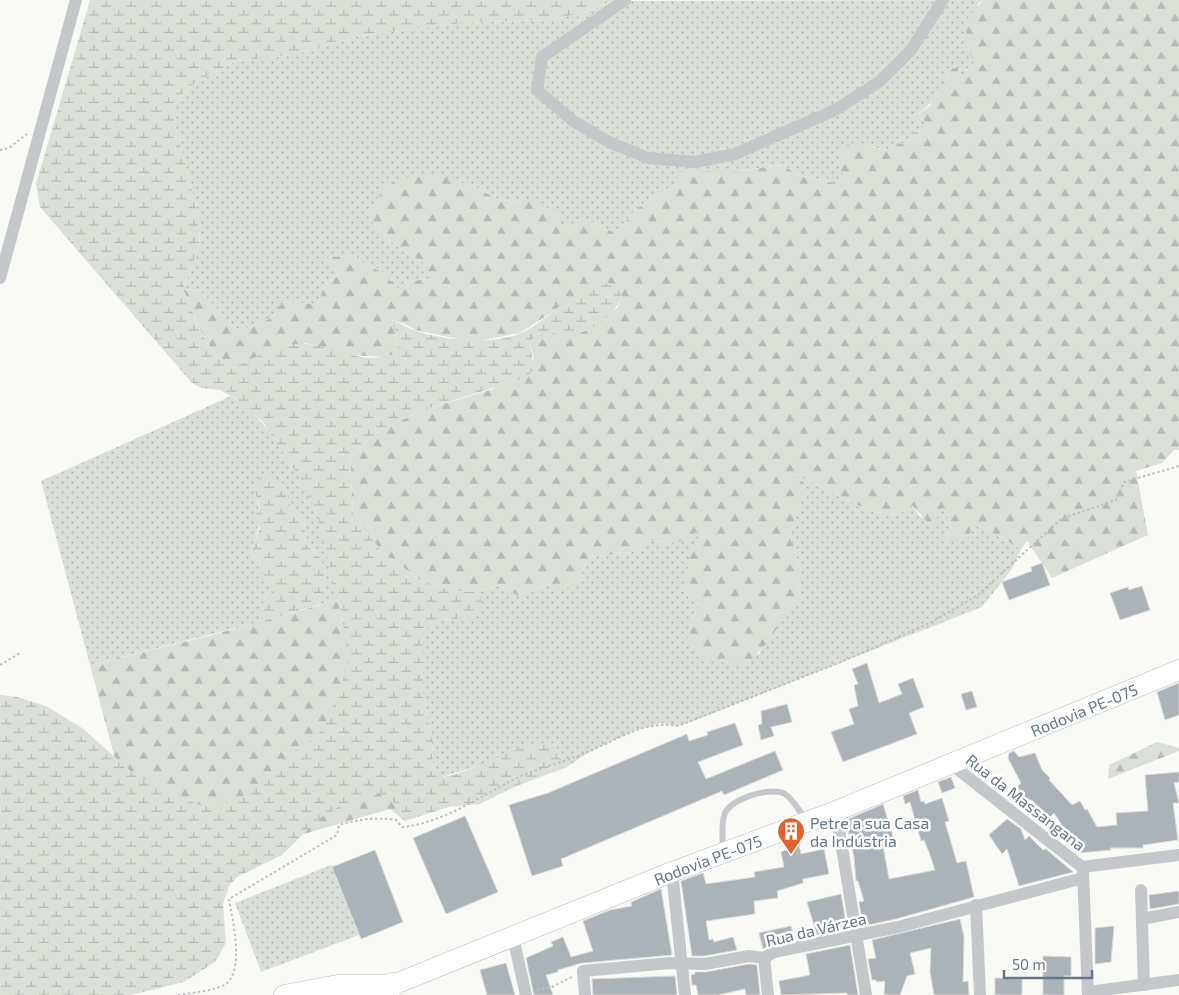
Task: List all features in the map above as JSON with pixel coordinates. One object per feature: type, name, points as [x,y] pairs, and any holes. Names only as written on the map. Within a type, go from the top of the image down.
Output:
[{"type":"main road","name":"Rodovia PE-075","points":[[284,995],[338,986],[384,990],[672,872],[836,810],[1179,670]]},
{"type":"main road","points":[[366,995],[384,990]]},
{"type":"street","points":[[0,278],[76,0]]},
{"type":"street","points":[[625,0],[542,57],[537,90],[573,121],[610,142],[648,158],[695,162],[735,154],[835,110],[879,82],[911,50],[944,0]]},
{"type":"street","name":"Rua da Massangana","points":[[950,764],[1083,872]]},
{"type":"street","points":[[836,810],[866,995]]},
{"type":"street","name":"Rua da Várzea","points":[[583,971],[670,963],[705,964],[749,956],[764,958],[774,952],[856,937],[976,905],[1083,872],[1179,855]]},
{"type":"street","points":[[672,872],[685,995]]},
{"type":"street","points":[[1083,872],[1088,993],[1179,980]]},
{"type":"street","points":[[1141,890],[1144,985]]},
{"type":"street","points":[[976,905],[980,995]]},
{"type":"street","points":[[1142,919],[1179,912]]},
{"type":"street","points":[[514,937],[525,994]]},
{"type":"street","points":[[764,958],[768,995]]},
{"type":"street","points":[[583,971],[585,995]]},
{"type":"lane","points":[[723,853],[723,816],[727,808],[764,792],[776,790],[787,795],[808,821]]},
{"type":"path","points":[[0,150],[9,148],[43,122]]},
{"type":"path","points":[[178,995],[224,985],[231,978],[235,962],[236,943],[229,899],[337,835],[339,825],[358,819],[376,818],[396,820],[402,827],[417,826],[456,810],[518,778],[591,751],[633,731],[661,723],[678,726],[841,662],[930,623],[978,595],[1061,519],[1116,500],[1124,482],[1179,466]]},
{"type":"path","points":[[0,665],[20,653]]},
{"type":"path","points":[[525,994],[552,988],[583,971]]},
{"type":"green space","points":[[90,0],[615,0],[583,13],[549,20],[462,23],[360,36],[293,55],[236,61],[196,82],[183,93],[173,107],[175,125],[198,213],[200,244],[183,289],[197,323],[209,345],[224,363],[234,368],[278,347],[297,344],[318,345],[360,357],[382,357],[394,354],[398,346],[392,320],[416,331],[454,339],[483,340],[509,337],[533,327],[578,293],[590,287],[603,284],[617,284],[622,297],[607,317],[583,332],[567,335],[536,334],[530,343],[534,369],[527,377],[420,411],[374,434],[350,458],[353,513],[381,551],[423,582],[456,591],[475,592],[481,596],[481,607],[468,618],[440,620],[423,631],[423,694],[432,740],[433,767],[443,777],[472,768],[510,752],[538,744],[554,743],[565,768],[514,787],[480,804],[449,807],[405,821],[391,798],[379,794],[344,804],[320,818],[282,855],[237,877],[229,886],[223,904],[226,943],[215,962],[184,982],[131,995],[0,995],[0,695],[17,697],[46,706],[82,728],[133,773],[181,798],[203,806],[235,801],[268,779],[281,760],[317,737],[337,697],[346,671],[348,656],[343,622],[316,510],[297,474],[263,422],[235,398],[220,390],[201,388],[192,383],[40,207],[36,184]]},
{"type":"green space","points":[[983,0],[978,4],[967,48],[974,63],[973,66],[965,70],[965,75],[958,76],[949,69],[944,85],[936,98],[911,119],[921,118],[930,125],[912,134],[912,139],[905,144],[896,143],[887,150],[867,146],[851,171],[840,180],[826,182],[812,176],[801,177],[783,165],[737,171],[705,171],[675,184],[635,210],[616,234],[595,223],[559,231],[538,203],[499,200],[473,186],[368,215],[386,237],[401,249],[426,264],[430,279],[412,281],[401,292],[384,273],[364,264],[354,255],[325,258],[339,273],[326,284],[317,304],[282,302],[272,318],[239,331],[200,291],[183,289],[200,244],[198,213],[175,125],[173,107],[183,93],[196,82],[236,61],[293,55],[360,36],[462,23],[549,20],[583,13],[614,1]]},
{"type":"green space","points":[[983,0],[1179,0],[1179,450],[1174,450],[1162,463],[1136,471],[1148,535],[1052,578],[1027,541],[1021,549],[974,522],[967,540],[946,539],[951,526],[944,507],[931,526],[913,506],[899,514],[872,512],[795,474],[804,484],[804,493],[790,535],[801,571],[798,579],[800,598],[758,653],[745,663],[733,664],[705,659],[697,654],[686,642],[698,605],[690,599],[684,590],[691,546],[700,540],[696,532],[687,540],[665,544],[655,540],[646,542],[633,552],[589,557],[577,582],[562,591],[550,584],[518,596],[499,585],[475,592],[456,591],[423,582],[381,551],[353,513],[350,458],[374,434],[420,411],[493,389],[534,359],[530,343],[536,334],[549,331],[567,335],[617,308],[622,297],[617,284],[592,286],[520,333],[473,342],[415,330],[405,324],[392,320],[398,346],[394,354],[384,357],[348,355],[306,343],[234,368],[224,363],[209,345],[197,323],[183,289],[200,291],[239,331],[272,318],[282,302],[317,304],[326,284],[339,274],[324,258],[354,255],[364,264],[384,273],[401,292],[412,281],[429,279],[426,264],[401,249],[386,237],[368,215],[385,186],[411,176],[437,175],[473,186],[499,200],[538,203],[562,215],[559,230],[582,221],[600,225],[616,234],[635,210],[675,184],[679,171],[737,171],[783,165],[801,177],[812,176],[817,180],[821,178],[827,182],[839,181],[845,177],[841,171],[841,151],[850,143],[887,150],[896,143],[905,144],[912,139],[912,134],[930,125],[921,118],[910,119],[930,106],[931,100],[937,96],[938,89],[946,80],[949,69],[958,68],[958,76],[965,75],[965,71],[973,66],[974,63],[967,48],[966,21]]},
{"type":"green space","points":[[231,396],[243,404],[268,430],[302,481],[320,522],[338,600],[318,605],[324,578],[323,565],[320,558],[306,545],[304,519],[291,506],[281,480],[254,488],[259,506],[259,521],[257,536],[251,553],[259,560],[264,577],[271,581],[276,592],[265,595],[260,622],[90,665],[41,481]]},
{"type":"green space","points":[[793,473],[872,512],[899,514],[913,506],[921,518],[944,507],[951,526],[946,539],[974,522],[1021,549],[1012,569],[982,607],[693,721],[678,726],[661,723],[633,731],[591,751],[565,768],[554,743],[442,777],[433,767],[432,740],[423,694],[423,630],[440,620],[468,618],[481,596],[475,592],[499,585],[518,596],[550,584],[577,582],[589,557],[633,552],[646,542],[655,540],[665,544],[696,532],[700,540],[684,590],[690,599],[698,605],[689,632],[759,654],[765,641],[800,597],[798,579],[801,571],[790,535],[801,500]]},
{"type":"green space","points":[[263,475],[273,476],[281,480],[291,506],[304,519],[306,545],[320,559],[324,565],[325,572],[318,605],[260,622],[265,595],[275,592],[271,581],[264,577],[259,560],[251,553],[260,527],[253,519],[260,508],[254,488],[258,479]]},
{"type":"green space","points":[[338,600],[343,622],[370,684],[405,821],[390,809],[147,879],[90,665],[212,635]]},
{"type":"green space","points":[[1157,742],[1179,748],[1179,751],[1108,779],[1109,765]]},
{"type":"green space","points":[[331,865],[359,935],[261,972],[235,903]]},
{"type":"building","points":[[1042,563],[1050,585],[1009,600],[1002,582],[1032,571],[1031,567]]},
{"type":"building","points":[[1142,586],[1150,610],[1120,620],[1110,593],[1128,587],[1129,590]]},
{"type":"building","points":[[867,663],[879,703],[902,694],[898,684],[913,678],[924,707],[909,713],[917,734],[843,762],[831,732],[854,724],[849,709],[858,706],[854,685],[858,684],[852,669]]},
{"type":"building","points":[[1179,683],[1179,715],[1165,720],[1157,692]]},
{"type":"building","points":[[972,691],[977,707],[966,710],[961,694]]},
{"type":"building","points":[[787,704],[792,722],[771,727],[774,736],[761,740],[758,725],[762,724],[761,711]]},
{"type":"building","points":[[735,723],[743,745],[698,762],[706,779],[775,751],[783,770],[724,795],[722,791],[561,859],[563,866],[532,876],[509,805],[548,793],[687,734],[689,741],[708,735],[707,732]]},
{"type":"building","points":[[1014,751],[1019,757],[1035,753],[1042,770],[1050,778],[1049,780],[1072,805],[1080,801],[1097,827],[1117,825],[1116,813],[1148,811],[1145,775],[1179,772],[1179,782],[1174,783],[1179,803],[1173,803],[1178,840],[1143,845],[1143,848],[1110,848],[1111,850],[1078,853],[1068,846],[1074,843],[1054,813],[1049,818],[1033,801],[1012,793],[1021,783],[1008,758],[1009,753]]},
{"type":"building","points":[[951,777],[955,788],[942,793],[938,782]]},
{"type":"building","points":[[918,790],[921,802],[924,801],[925,804],[942,798],[949,821],[945,822],[957,863],[966,861],[974,897],[896,919],[863,926],[859,902],[864,901],[858,881],[856,881],[854,857],[846,820],[883,804],[895,843],[883,846],[889,879],[935,870],[924,840],[921,841],[910,802],[905,804],[903,796]]},
{"type":"building","points":[[465,816],[498,892],[446,914],[413,838]]},
{"type":"building","points":[[1007,819],[1021,829],[1025,840],[1029,836],[1043,850],[1046,849],[1073,872],[1019,886],[1007,849],[1002,854],[989,835]]},
{"type":"building","points":[[799,845],[801,854],[824,849],[829,874],[803,879],[803,883],[777,891],[778,898],[754,901],[755,914],[706,921],[709,940],[713,939],[714,942],[733,937],[737,950],[704,956],[692,956],[681,881],[703,873],[706,884],[755,877],[754,872],[784,867],[781,852]]},
{"type":"building","points":[[375,850],[403,922],[361,939],[332,867]]},
{"type":"building","points":[[661,889],[672,955],[582,963],[546,975],[553,995],[534,995],[526,958],[553,946],[551,942],[563,937],[571,957],[593,951],[583,921],[610,910],[632,906],[631,902]]},
{"type":"building","points":[[1179,891],[1179,904],[1150,909],[1149,895]]},
{"type":"building","points":[[841,894],[847,929],[817,935],[807,902]]},
{"type":"building","points":[[960,919],[964,937],[963,982],[968,981],[969,995],[934,995],[930,972],[931,948],[910,953],[915,974],[907,976],[900,995],[884,995],[885,981],[877,982],[872,980],[868,959],[876,958],[872,940]]},
{"type":"building","points":[[791,926],[794,940],[772,944],[763,949],[759,933]]},
{"type":"building","points":[[1114,926],[1111,962],[1095,964],[1095,928]]},
{"type":"building","points":[[850,945],[858,995],[847,995],[847,993],[781,995],[779,981],[810,975],[806,954]]},
{"type":"building","points":[[1043,956],[1071,957],[1071,976],[1064,976],[1064,995],[1043,995]]},
{"type":"building","points":[[506,963],[515,995],[487,995],[480,970]]},
{"type":"building","points":[[749,964],[757,965],[760,995],[746,995],[745,989],[718,995],[698,995],[696,985],[692,985],[691,975],[695,974],[695,972],[706,972]]},
{"type":"building","points":[[675,976],[677,995],[593,995],[592,979]]},
{"type":"building","points":[[995,978],[1022,979],[1022,995],[995,995]]},
{"type":"place","name":"Petre a sua Casa da Indústria","points":[[791,855]]}]
